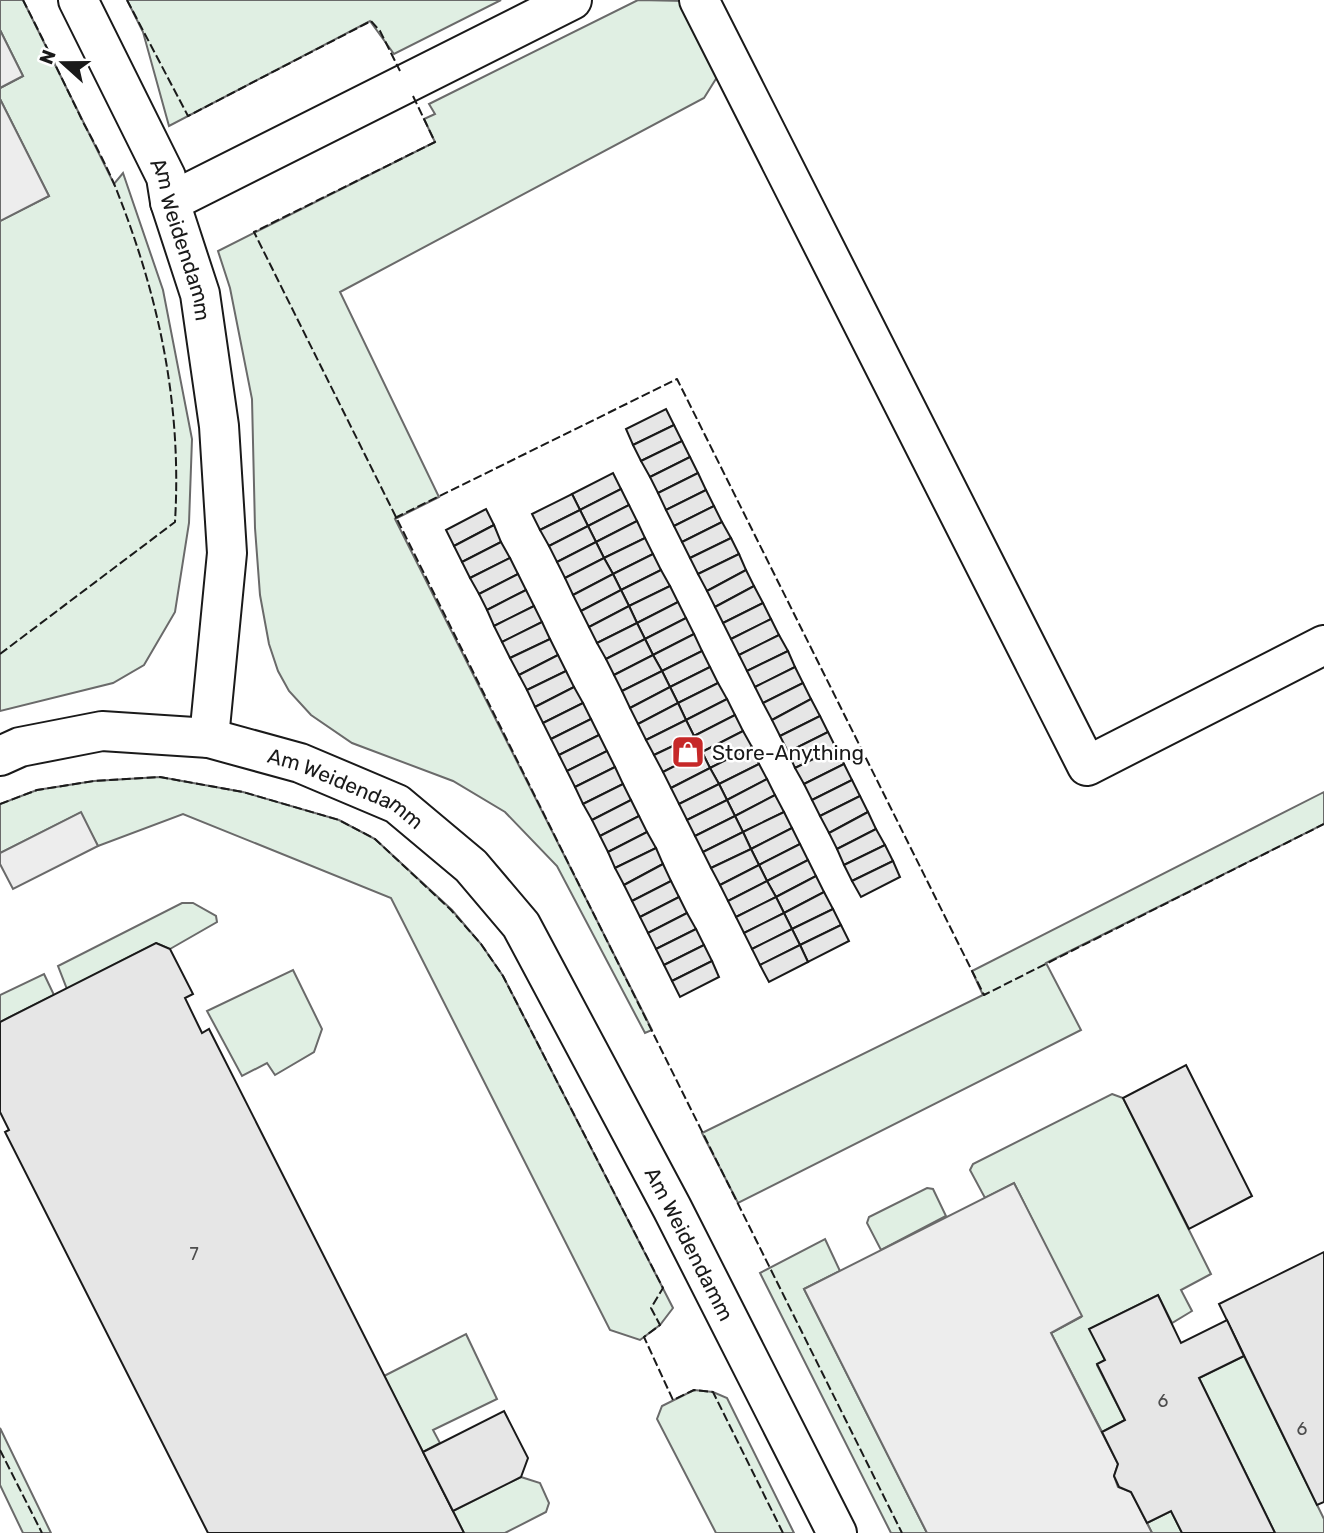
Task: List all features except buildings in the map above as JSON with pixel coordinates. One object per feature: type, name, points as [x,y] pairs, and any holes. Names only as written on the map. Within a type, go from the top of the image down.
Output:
[{"type":"street","name":"Am Weidendamm","points":[[78,0],[166,177],[170,202],[200,294],[219,426],[227,553],[209,738],[300,763],[397,804],[471,866],[521,925],[672,1208],[837,1533]]},
{"type":"street","points":[[170,202],[572,0]]},
{"type":"street","points":[[699,0],[1087,766],[1324,645]]},
{"type":"street","points":[[0,756],[20,747],[102,731],[209,738]]},
{"type":"green space","points":[[0,0],[23,0],[114,184],[123,173],[163,290],[192,439],[189,523],[175,612],[144,665],[113,683],[0,711],[0,221],[49,196],[0,99],[0,88],[23,76],[0,30]]},
{"type":"green space","points":[[127,0],[501,0],[394,54],[370,21],[169,126],[143,32]]},
{"type":"green space","points":[[638,0],[685,1],[719,74],[704,98],[340,292],[439,497],[395,519],[652,1030],[645,1033],[557,866],[505,812],[453,781],[352,743],[311,715],[289,691],[278,671],[269,644],[260,595],[255,528],[252,399],[230,288],[218,251],[435,142],[424,119],[435,114],[429,104]]},
{"type":"green space","points":[[160,777],[243,792],[339,820],[375,839],[452,910],[481,944],[503,976],[673,1308],[660,1325],[640,1340],[610,1330],[391,898],[183,814],[98,846],[80,813],[0,853],[0,804],[37,790],[94,781]]},
{"type":"green space","points":[[1324,792],[1324,824],[1046,963],[1081,1030],[738,1203],[702,1133],[983,995],[972,971]]},
{"type":"green space","points":[[182,903],[193,903],[216,916],[217,922],[170,949],[156,943],[67,989],[58,966]]},
{"type":"green space","points":[[293,970],[322,1029],[314,1052],[275,1075],[267,1063],[242,1076],[207,1011]]},
{"type":"green space","points":[[44,974],[54,995],[0,1022],[0,995]]},
{"type":"green space","points":[[1112,1094],[1123,1098],[1211,1274],[1181,1290],[1192,1311],[1172,1323],[1158,1295],[1090,1329],[1105,1360],[1097,1365],[1125,1420],[1102,1432],[1051,1333],[1081,1317],[1014,1183],[985,1198],[970,1170],[973,1164]]},
{"type":"green space","points":[[927,1188],[933,1189],[946,1216],[881,1250],[867,1223],[869,1217]]},
{"type":"green space","points":[[825,1239],[840,1271],[804,1289],[927,1533],[891,1533],[760,1273]]},
{"type":"green space","points":[[466,1334],[497,1399],[433,1430],[440,1443],[423,1452],[384,1376]]},
{"type":"green space","points":[[1244,1356],[1324,1519],[1324,1533],[1275,1533],[1199,1378]]},
{"type":"green space","points":[[694,1390],[713,1392],[727,1398],[794,1533],[716,1533],[657,1419],[662,1406]]},
{"type":"green space","points":[[0,1428],[51,1533],[23,1533],[0,1485]]},
{"type":"green space","points":[[521,1477],[540,1483],[549,1503],[546,1512],[505,1533],[464,1533],[453,1511]]},
{"type":"green space","points":[[1171,1511],[1182,1533],[1152,1533],[1147,1523]]},
{"type":"shaded area","points":[[0,30],[23,76],[0,88]]},
{"type":"shaded area","points":[[0,99],[49,196],[0,221]]},
{"type":"shaded area","points":[[81,812],[98,846],[13,889],[0,864],[0,853]]},
{"type":"shaded area","points":[[1014,1183],[1082,1316],[1051,1333],[1118,1464],[1114,1476],[1118,1487],[1131,1492],[1152,1533],[927,1533],[804,1289]]},
{"type":"fence","points":[[0,654],[175,522],[175,435],[171,393],[144,268],[112,178],[23,0]]},
{"type":"fence","points":[[127,0],[188,116],[371,21],[380,31],[400,71]]},
{"type":"fence","points":[[413,96],[435,142],[254,232],[902,1533]]},
{"type":"fence","points":[[395,518],[677,379],[984,995],[1324,824]]},
{"type":"fence","points":[[0,804],[37,790],[94,781],[160,777],[243,792],[339,820],[375,839],[451,910],[481,944],[503,976],[663,1288],[651,1308],[660,1325],[644,1337],[673,1400],[694,1390],[713,1392],[783,1533]]},
{"type":"fence","points":[[0,1450],[42,1533]]},
{"type":"place","name":"Store-Anything","points":[[688,752]]}]
